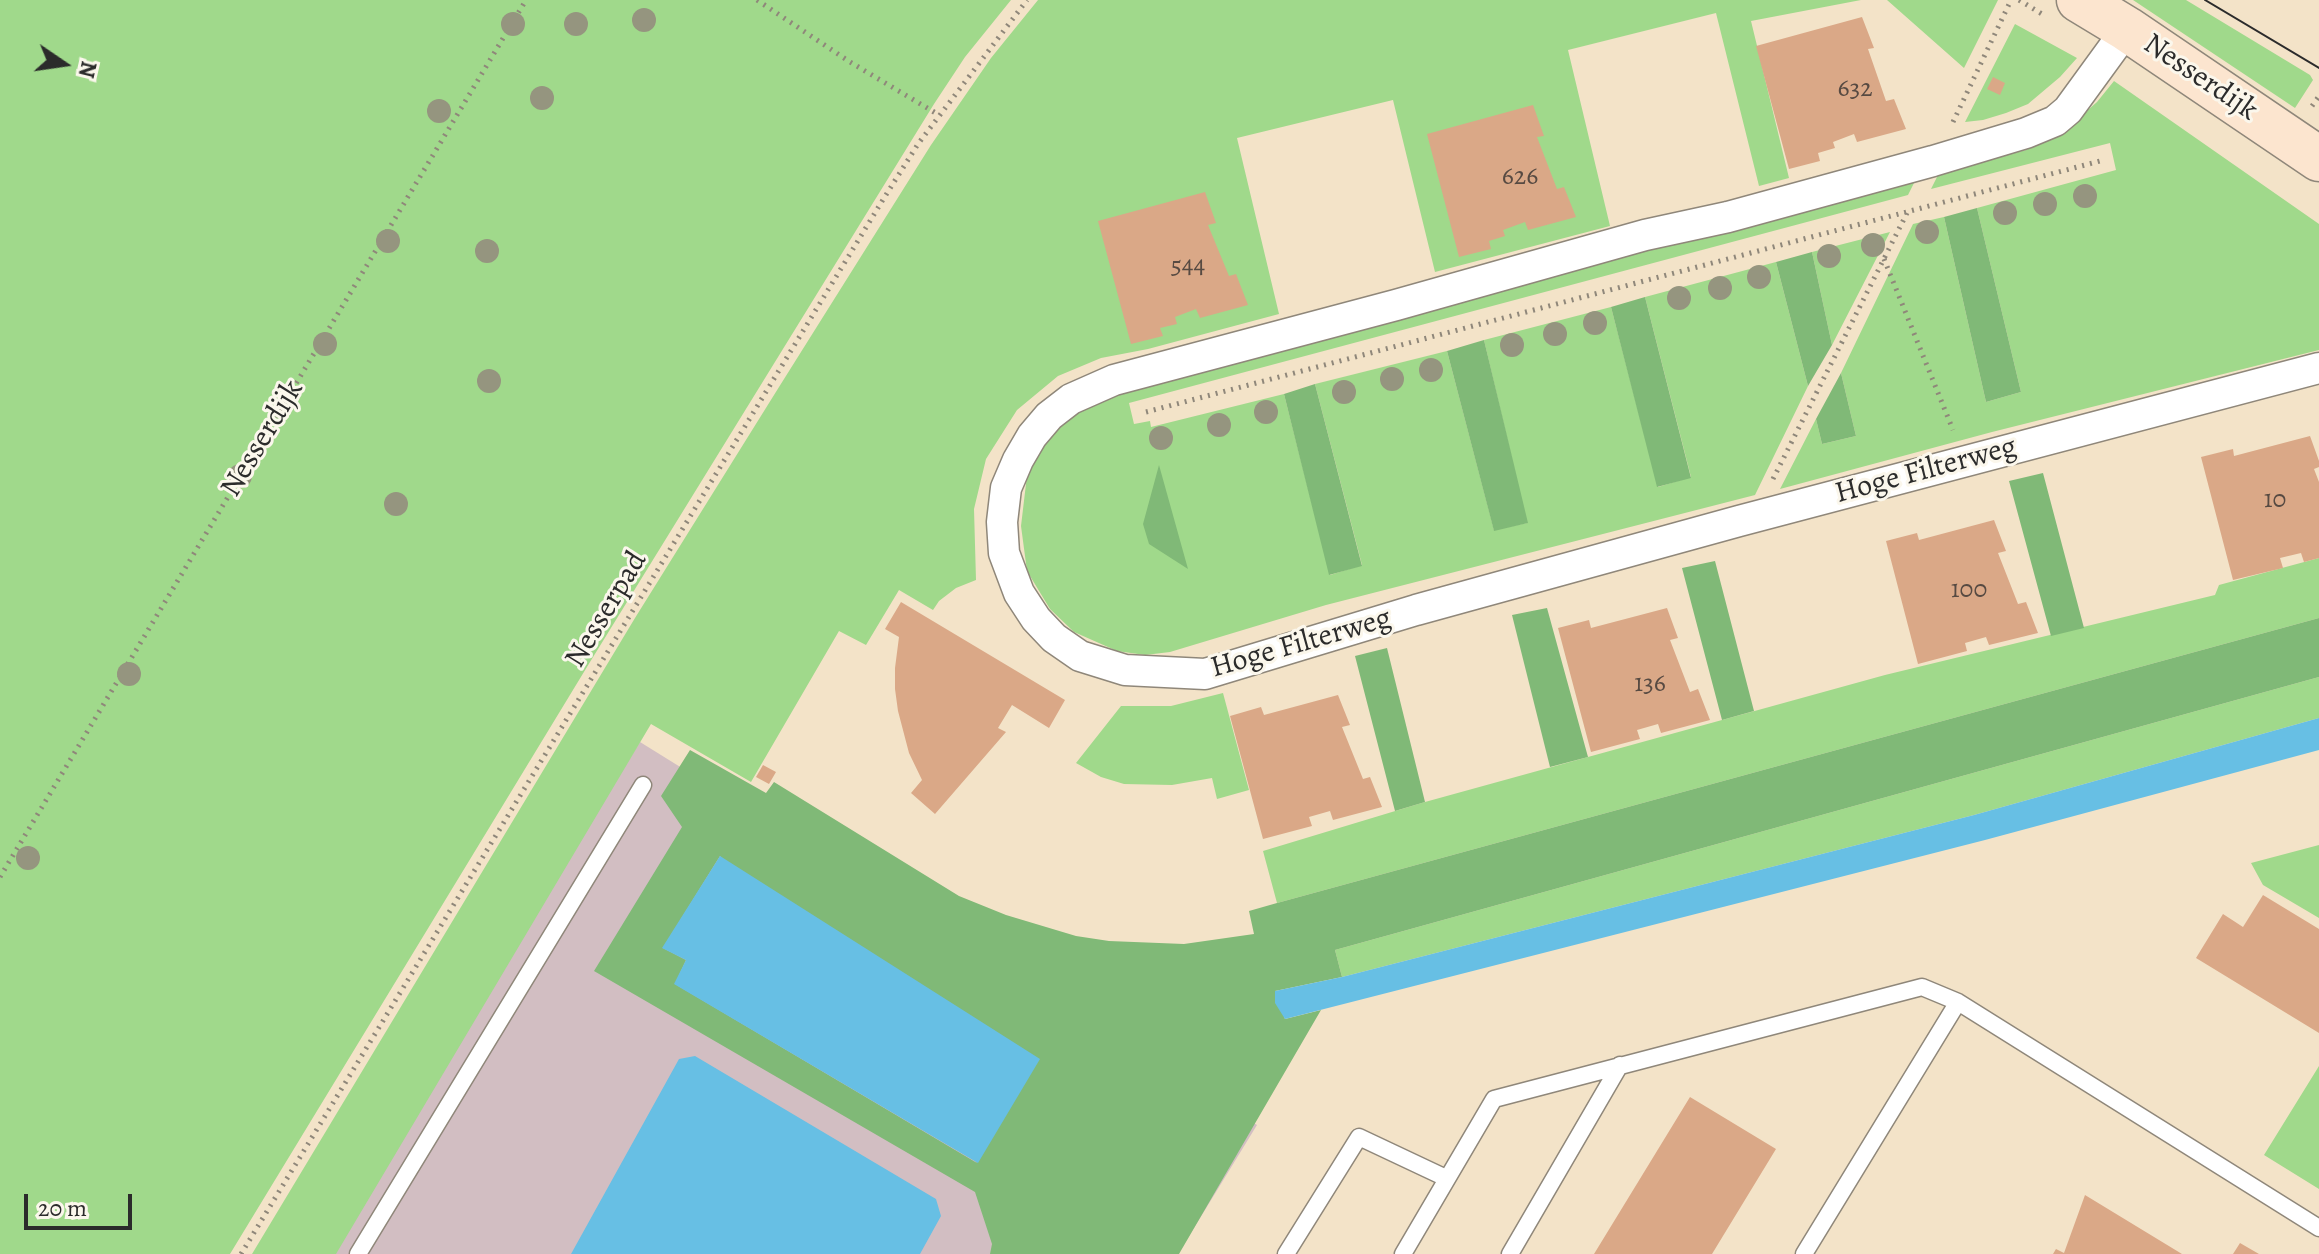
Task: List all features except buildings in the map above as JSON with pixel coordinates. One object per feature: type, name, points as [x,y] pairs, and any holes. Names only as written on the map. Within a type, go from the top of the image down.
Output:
[{"type":"street","name":"Nesserdijk","points":[[2079,0],[2319,159]]},
{"type":"street","name":"Hoge Filterweg","points":[[2127,29],[2074,103],[2055,121],[2026,133],[1728,217],[1645,235],[1114,380],[1071,399],[1049,416],[1032,436],[1006,488],[1002,522],[1004,553],[1019,593],[1036,619],[1054,638],[1080,656],[1125,670],[1205,674],[1416,610],[1754,517],[2319,368]]},
{"type":"lane","points":[[358,1254],[643,785]]},
{"type":"lane","points":[[1403,1254],[1494,1099],[1922,987],[1958,1002],[2319,1228]]},
{"type":"lane","points":[[1804,1254],[1958,1002]]},
{"type":"lane","points":[[1510,1254],[1620,1065]]},
{"type":"lane","points":[[1286,1254],[1359,1137],[1446,1178]]},
{"type":"path","name":"Nesserdijk","points":[[0,877],[526,0]]},
{"type":"path","points":[[757,0],[850,62],[939,115]]},
{"type":"path","name":"Nesserpad","points":[[241,1254],[884,198],[939,115],[1027,0]]},
{"type":"path","points":[[1754,517],[2011,0]]},
{"type":"path","points":[[1146,412],[2104,160]]},
{"type":"path","points":[[1884,259],[1965,461]]},
{"type":"shaded area","points":[[640,742],[1257,1125],[1178,1254],[316,1254]]},
{"type":"green space","points":[[0,0],[1011,0],[965,57],[934,104],[230,1254],[0,1254]]},
{"type":"green space","points":[[1038,0],[1861,0],[1751,21],[1789,178],[1759,186],[1716,13],[1568,50],[1610,226],[1435,272],[1393,100],[1237,138],[1279,314],[1148,349],[1101,358],[1058,376],[1017,410],[986,459],[974,509],[976,580],[956,588],[933,610],[899,590],[866,645],[839,631],[751,782],[651,724],[336,1254],[252,1254],[635,618],[779,387],[931,145],[991,58]]},
{"type":"green space","points":[[1887,0],[1998,0],[1964,68]]},
{"type":"green space","points":[[2133,0],[2186,0],[2310,75],[2313,80],[2295,108]]},
{"type":"green space","points":[[2015,24],[2077,58],[2028,104],[1983,120],[1965,122]]},
{"type":"green space","points":[[2114,81],[2319,224],[2319,350],[1780,489],[1816,419],[1822,444],[1856,436],[1841,373],[1913,224],[1944,217],[1986,402],[2021,392],[1977,208],[2116,170],[2110,143],[1931,189],[1939,173],[2026,150],[2065,130],[2097,102]]},
{"type":"green space","points":[[1916,179],[1908,195],[1129,403],[1134,424],[1150,421],[1151,427],[1284,394],[1330,575],[1362,565],[1315,384],[1447,351],[1494,530],[1527,523],[1484,340],[1611,307],[1658,487],[1691,477],[1645,297],[1776,262],[1808,386],[1755,495],[1326,605],[1170,652],[1145,655],[1117,651],[1074,632],[1050,609],[1027,571],[1021,526],[1028,467],[1050,434],[1074,412],[1119,392]]},
{"type":"green space","points":[[1977,208],[2021,392],[1986,402],[1944,217]]},
{"type":"green space","points":[[1890,232],[1832,345],[1812,252]]},
{"type":"green space","points":[[1812,252],[1832,345],[1808,386],[1776,262]]},
{"type":"green space","points":[[1645,297],[1691,478],[1657,487],[1611,307]]},
{"type":"green space","points":[[1484,340],[1528,523],[1494,531],[1447,351]]},
{"type":"green space","points":[[1841,373],[1856,436],[1822,444],[1816,419]]},
{"type":"green space","points":[[1315,384],[1362,566],[1329,575],[1284,394]]},
{"type":"green space","points":[[1159,465],[1188,569],[1149,544],[1143,524]]},
{"type":"green space","points":[[2043,473],[2084,628],[2051,636],[2009,481]]},
{"type":"green space","points":[[2319,558],[2319,618],[1277,903],[1263,851],[1425,802],[1885,675],[2215,595],[2219,585]]},
{"type":"green space","points":[[1715,561],[1754,711],[1722,720],[1682,568]]},
{"type":"green space","points":[[1547,608],[1588,757],[1550,767],[1512,615]]},
{"type":"green space","points":[[2319,618],[2319,677],[1335,950],[1342,977],[1275,991],[1285,1019],[1321,1010],[1179,1254],[990,1254],[992,1244],[975,1192],[594,971],[682,827],[661,796],[690,750],[766,793],[774,782],[959,896],[1006,915],[1076,936],[1109,941],[1184,944],[1254,934],[1249,911]],"holes":[[[720,856],[977,1163],[675,984],[686,960],[663,948]]]},
{"type":"green space","points":[[1387,648],[1425,802],[1395,811],[1355,656]]},
{"type":"green space","points":[[2319,677],[2319,718],[1974,815],[1342,977],[1335,950]]},
{"type":"green space","points":[[1223,693],[1249,790],[1217,799],[1212,778],[1172,785],[1124,784],[1101,777],[1076,763],[1121,706],[1171,706]]},
{"type":"green space","points":[[2319,845],[2319,918],[2263,885],[2251,863]]},
{"type":"green space","points":[[2319,1066],[2319,1189],[2264,1155]]},
{"type":"water","points":[[2319,718],[2319,750],[1985,840],[1285,1019],[1275,1003],[1275,991],[1342,977],[1974,815]]},
{"type":"water","points":[[720,856],[1040,1059],[978,1163],[674,984],[686,960],[662,948]]},
{"type":"water","points":[[695,1056],[936,1199],[941,1216],[920,1254],[571,1254],[679,1059]]},
{"type":"tram line","points":[[2205,0],[2319,68]]}]
